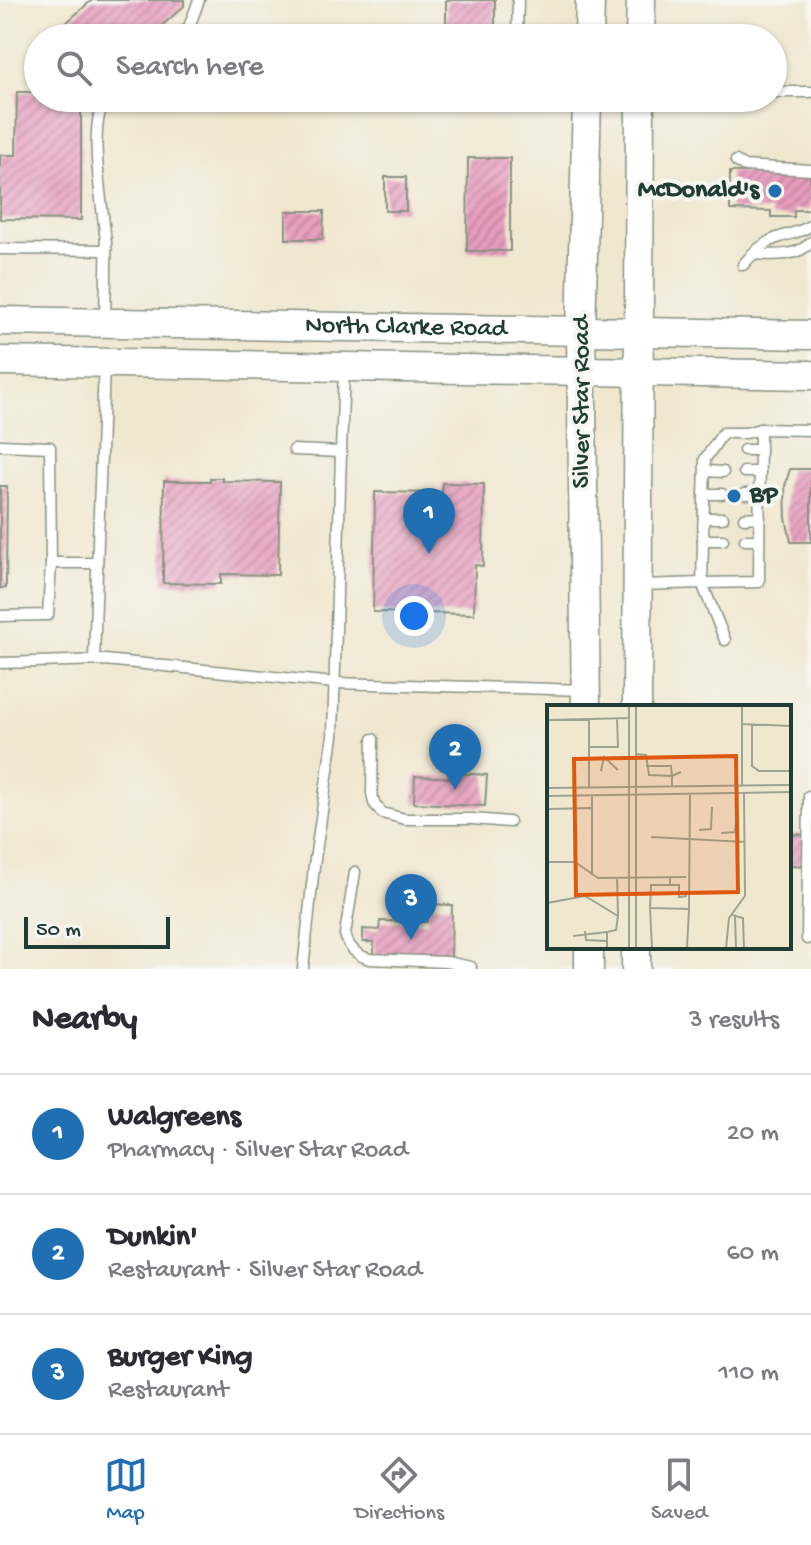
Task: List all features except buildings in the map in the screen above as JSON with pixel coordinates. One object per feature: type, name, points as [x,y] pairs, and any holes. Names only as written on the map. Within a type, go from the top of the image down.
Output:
[{"type":"street","points":[[589,24],[590,0]]},
{"type":"street","points":[[640,24],[641,0]]},
{"type":"street","name":"Silver Star Road","points":[[586,699],[581,332],[587,112]]},
{"type":"street","name":"Silver Star Road","points":[[637,705],[640,112]]},
{"type":"street","name":"North Clarke Road","points":[[0,321],[811,335]]},
{"type":"street","points":[[104,363],[105,323]]},
{"type":"street","name":"North Clarke Road","points":[[0,361],[811,375]]},
{"type":"lane","points":[[190,24],[199,0]]},
{"type":"lane","points":[[517,24],[518,0]]},
{"type":"lane","points":[[787,92],[811,92]]},
{"type":"lane","points":[[101,112],[97,136],[99,193],[106,250],[105,323]]},
{"type":"lane","points":[[736,161],[744,166],[811,170]]},
{"type":"lane","points":[[743,265],[757,248],[811,225]]},
{"type":"lane","points":[[752,254],[790,254],[806,248],[811,242]]},
{"type":"lane","points":[[0,249],[106,250]]},
{"type":"lane","points":[[94,660],[104,363]]},
{"type":"lane","points":[[303,969],[333,736],[344,367]]},
{"type":"lane","points":[[637,585],[759,582],[760,429]]},
{"type":"lane","points":[[725,640],[702,583],[705,459],[723,433],[746,433],[760,429],[811,430]]},
{"type":"lane","points":[[0,445],[50,447],[51,563],[48,615],[0,616]]},
{"type":"lane","points":[[710,449],[723,449]]},
{"type":"lane","points":[[294,450],[341,452]]},
{"type":"lane","points":[[744,450],[760,450]]},
{"type":"lane","points":[[705,471],[723,472]]},
{"type":"lane","points":[[744,472],[760,472]]},
{"type":"lane","points":[[704,494],[722,494]]},
{"type":"lane","points":[[744,494],[760,494]]},
{"type":"lane","points":[[744,518],[760,517]]},
{"type":"lane","points":[[704,518],[723,518]]},
{"type":"lane","points":[[703,540],[723,540]]},
{"type":"lane","points":[[745,540],[759,540]]},
{"type":"lane","points":[[51,563],[97,563]]},
{"type":"lane","points":[[0,663],[94,660],[334,683],[586,699]]},
{"type":"lane","points":[[373,739],[372,793],[374,803],[382,813],[405,819],[509,822]]},
{"type":"lane","points":[[807,939],[809,796]]},
{"type":"lane","points":[[355,872],[347,906],[345,934],[358,955],[370,959],[447,962],[471,967]]},
{"type":"place","name":"McDonald's","points":[[775,191]]},
{"type":"place","name":"BP","points":[[734,496]]},
{"type":"place","name":"Walgreens","points":[[429,554]]},
{"type":"place","name":"Dunkin'","points":[[455,790]]},
{"type":"place","name":"Burger King","points":[[411,940]]}]
